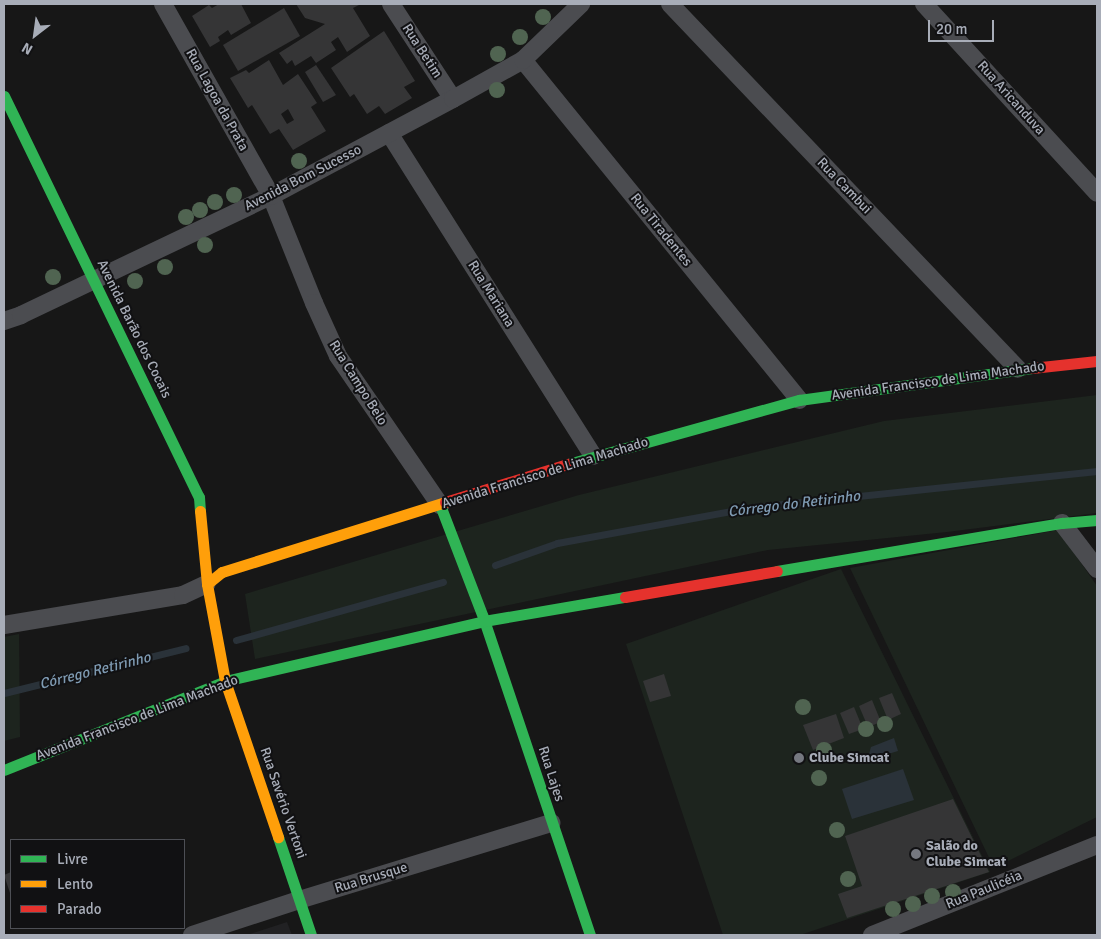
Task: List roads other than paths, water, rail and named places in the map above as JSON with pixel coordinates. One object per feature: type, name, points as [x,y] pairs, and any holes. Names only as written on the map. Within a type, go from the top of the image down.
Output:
[{"type":"main road","name":"Avenida Barão dos Cocais","points":[[4,96],[199,497],[208,584],[225,681]]},
{"type":"main road","name":"Avenida Francisco de Lima Machado","points":[[208,584],[222,572],[593,456],[799,400],[1018,369],[1097,361]]},
{"type":"main road","name":"Rua Lajes","points":[[440,505],[484,621],[590,935]]},
{"type":"main road","name":"Avenida Francisco de Lima Machado","points":[[4,770],[225,681],[484,621],[1062,523],[1097,520]]},
{"type":"main road","name":"Rua Savério Vertoni","points":[[225,681],[311,935]]},
{"type":"street","name":"Rua Lagoa da Prata","points":[[163,4],[271,196]]},
{"type":"street","name":"Rua Betim","points":[[391,4],[453,99]]},
{"type":"street","name":"Avenida Bom Sucesso","points":[[4,321],[21,315],[271,196],[453,99],[523,60],[582,4]]},
{"type":"street","name":"Rua Cambui","points":[[670,4],[1018,369]]},
{"type":"street","name":"Rua Aricanduva","points":[[924,4],[1097,193]]},
{"type":"street","name":"Rua Tiradentes","points":[[523,60],[799,400]]},
{"type":"street","name":"Rua Mariana","points":[[389,133],[593,456]]},
{"type":"street","name":"Rua Campo Belo","points":[[271,196],[314,303],[338,356],[440,505]]},
{"type":"street","points":[[1062,523],[1097,569]]},
{"type":"street","name":"Avenida Francisco de Lima Machado","points":[[4,625],[183,595],[208,584]]},
{"type":"street","name":"Rua Brusque","points":[[192,935],[299,900],[551,823]]},
{"type":"street","name":"Rua Paulicéia","points":[[872,935],[1097,845]]},
{"type":"waterway","name":"Córrego do Retirinho","points":[[495,565],[557,543],[754,507],[1097,471]]},
{"type":"waterway","points":[[236,640],[443,582]]},
{"type":"waterway","name":"Córrego Retirinho","points":[[4,693],[186,648]]},
{"type":"place","name":"Clube Simcat","points":[[799,758]]},
{"type":"place","name":"Salão do Clube Simcat","points":[[916,854]]}]
